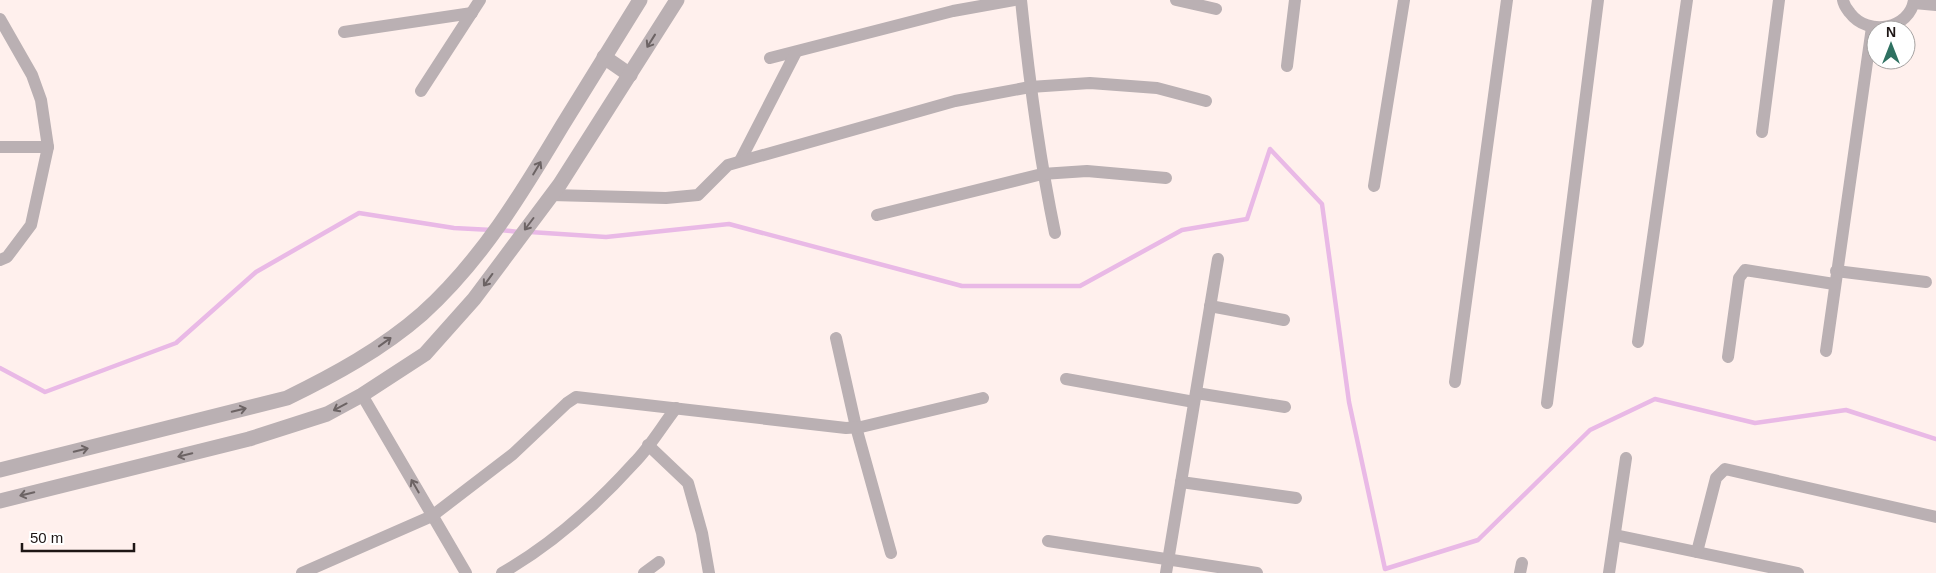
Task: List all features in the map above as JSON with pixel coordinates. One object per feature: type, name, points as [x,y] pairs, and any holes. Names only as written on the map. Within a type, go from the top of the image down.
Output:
[{"type":"street","points":[[421,91],[480,0]]},
{"type":"street","points":[[0,470],[295,394],[328,378],[366,354],[421,314],[456,280],[490,239],[511,209],[640,0]]},
{"type":"street","points":[[0,501],[249,439],[327,414],[362,395],[424,354],[474,299],[547,201],[677,0]]},
{"type":"street","points":[[770,58],[954,11],[1014,0]]},
{"type":"street","points":[[1021,0],[1042,174],[1055,233]]},
{"type":"street","points":[[1176,0],[1216,9]]},
{"type":"street","points":[[1287,66],[1295,0]]},
{"type":"street","points":[[1374,186],[1404,0]]},
{"type":"street","points":[[1455,382],[1507,0]]},
{"type":"street","points":[[1548,403],[1598,0]]},
{"type":"street","points":[[1638,342],[1687,0]]},
{"type":"street","points":[[1762,132],[1779,0]]},
{"type":"street","points":[[1843,0],[1843,4],[1857,23],[1866,25]]},
{"type":"street","points":[[1902,20],[1914,2],[1936,6]]},
{"type":"street","points":[[344,32],[472,13]]},
{"type":"street","points":[[0,19],[32,75],[41,100],[48,147],[31,225],[7,257],[0,260]]},
{"type":"street","points":[[740,161],[796,52]]},
{"type":"street","points":[[604,57],[630,75]]},
{"type":"street","points":[[1826,351],[1866,68]]},
{"type":"street","points":[[547,201],[666,198],[698,195],[728,165],[740,161],[955,101],[1030,87],[1090,83],[1157,88],[1206,101]]},
{"type":"street","points":[[0,147],[48,147]]},
{"type":"street","points":[[877,215],[1042,174],[1087,171],[1166,178]]},
{"type":"street","points":[[1166,573],[1218,259]]},
{"type":"street","points":[[1728,357],[1739,278],[1745,270],[1834,284]]},
{"type":"street","points":[[1836,271],[1926,282]]},
{"type":"street","points":[[1210,306],[1284,320]]},
{"type":"street","points":[[836,338],[856,427],[890,553]]},
{"type":"street","points":[[1066,378],[1195,398],[1285,407]]},
{"type":"street","points":[[362,395],[466,573]]},
{"type":"street","points":[[302,573],[432,516],[513,454],[567,403],[576,397],[846,428],[983,398]]},
{"type":"street","points":[[502,573],[556,537],[636,462],[676,408]]},
{"type":"street","points":[[648,445],[688,484],[702,534],[709,573]]},
{"type":"street","points":[[1609,573],[1626,458]]},
{"type":"street","points":[[1697,552],[1716,478],[1725,469],[1936,517]]},
{"type":"street","points":[[1181,482],[1296,498]]},
{"type":"street","points":[[1615,536],[1798,573]]},
{"type":"street","points":[[1048,541],[1258,573]]},
{"type":"street","points":[[644,573],[659,562]]},
{"type":"waterway","points":[[530,232],[606,237],[729,224],[962,286],[1080,286],[1182,230],[1247,219],[1270,149],[1322,204],[1349,402],[1385,569],[1478,540],[1590,430],[1655,399],[1755,423],[1846,410],[1936,439]]},
{"type":"waterway","points":[[0,368],[45,392],[176,343],[256,272],[359,213],[454,228],[492,230]]},
{"type":"waterway","points":[[500,230],[519,232]]}]
